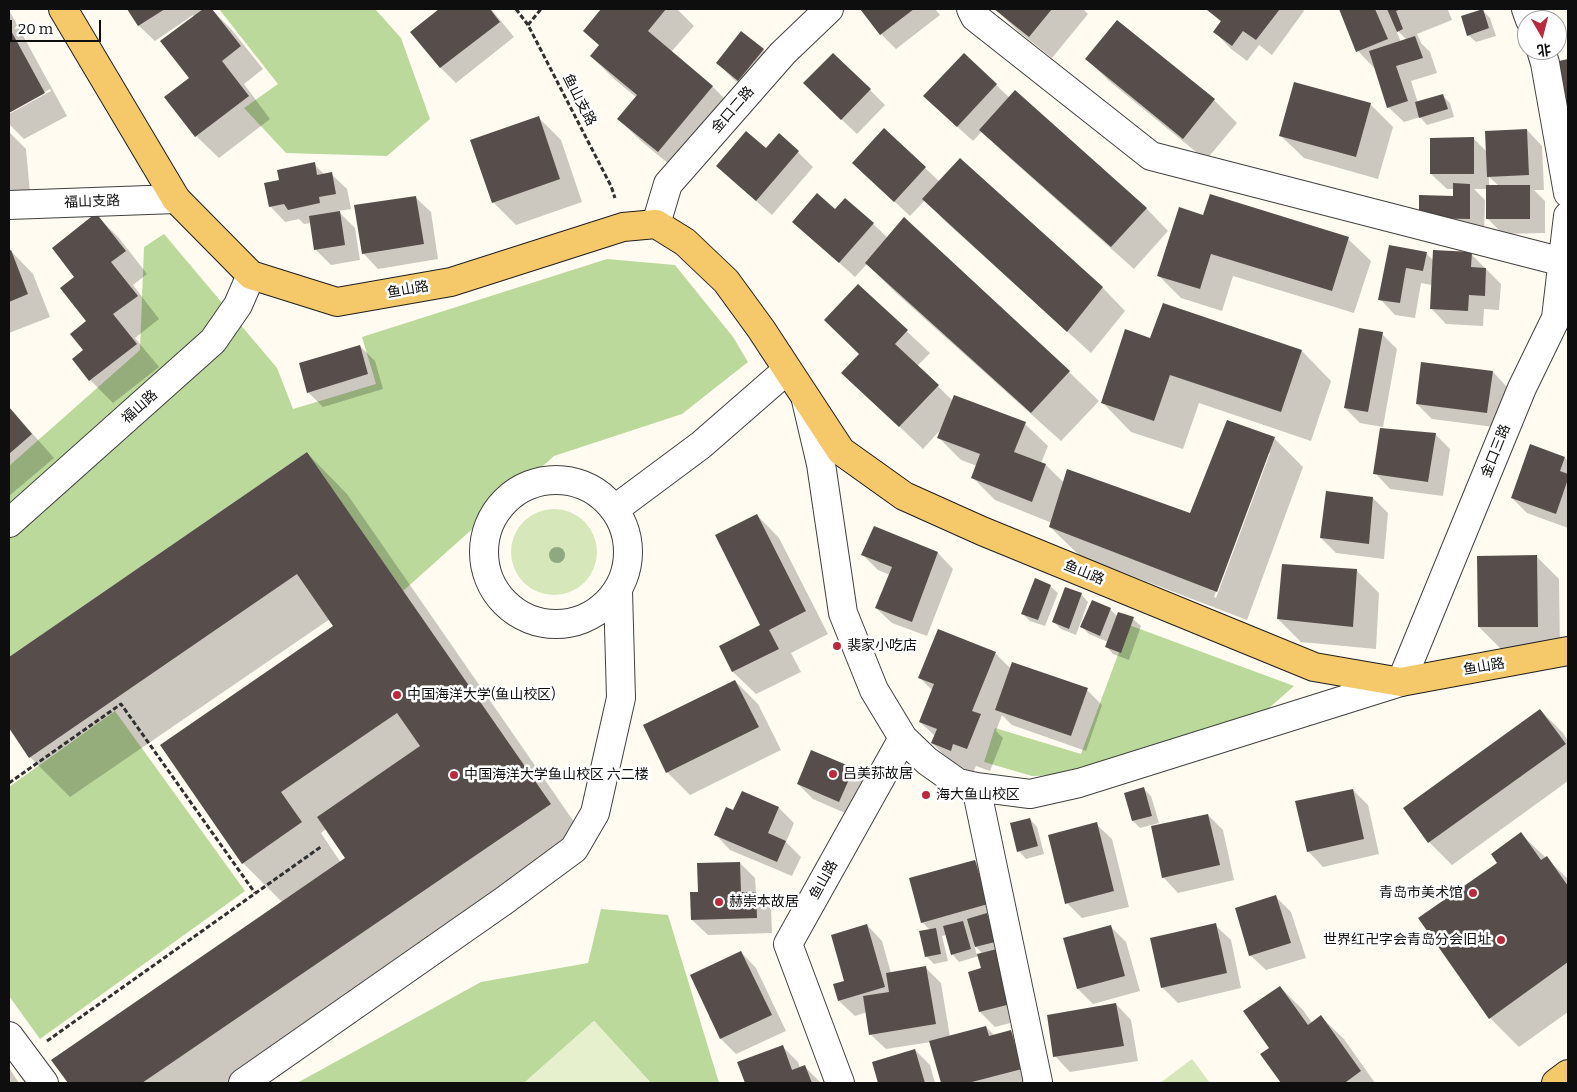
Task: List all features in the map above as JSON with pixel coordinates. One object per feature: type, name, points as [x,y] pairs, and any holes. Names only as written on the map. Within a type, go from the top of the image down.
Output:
[{"type":"main road","name":"鱼山路","points":[[63,9],[176,199],[251,275],[337,302],[451,282],[623,227],[656,224],[685,242],[726,281],[761,329],[841,451],[904,496],[991,535],[1314,667],[1401,682],[1568,652]]},
{"type":"main road","points":[[1556,1083],[1568,1074]]},
{"type":"street","name":"金口二路","points":[[656,224],[668,184],[783,53],[829,9]]},
{"type":"street","points":[[971,9],[975,17],[1150,156],[1563,262]]},
{"type":"street","points":[[1544,60],[1568,193]]},
{"type":"street","name":"福山支路","points":[[9,205],[176,199]]},
{"type":"street","name":"金口三路","points":[[1401,682],[1522,388],[1556,318],[1568,216]]},
{"type":"street","name":"福山路","points":[[9,523],[214,341],[238,304],[251,275]]},
{"type":"street","points":[[615,509],[701,444],[787,370]]},
{"type":"street","name":"鱼山路","points":[[806,398],[821,464],[843,613],[874,690],[903,738],[927,761],[958,783],[1030,794],[1079,783],[1401,682]]},
{"type":"street","points":[[550,480],[575,482],[597,492],[615,509],[625,528],[628,549],[626,571],[618,591],[601,609],[580,621],[555,625],[531,620],[509,609],[493,590],[484,567],[483,542],[490,519],[506,499],[526,486],[550,480]]},
{"type":"street","points":[[243,1083],[574,849],[596,813],[621,698],[618,591]]},
{"type":"street","name":"鱼山路","points":[[840,1083],[788,944],[903,738]]},
{"type":"street","points":[[976,787],[1037,1083]]},
{"type":"street","points":[[16,1047],[44,1083]]},
{"type":"path","name":"鱼山支路","points":[[516,9],[528,25],[611,186]]},
{"type":"path","points":[[528,25],[541,9]]},
{"type":"path","points":[[9,783],[121,704],[255,893]]},
{"type":"path","points":[[16,1047],[255,893],[322,846]]},
{"type":"green space","points":[[219,9],[375,9],[401,38],[430,119],[387,156],[286,153],[244,108],[278,84]]},
{"type":"green space","points":[[164,234],[277,368],[293,409],[376,384],[362,337],[607,259],[675,265],[733,337],[748,362],[682,414],[554,456],[403,591],[307,452],[9,657],[9,466],[140,350],[144,247]]},
{"type":"green space","points":[[554,509],[571,512],[585,521],[594,535],[597,552],[594,569],[585,583],[571,592],[554,595],[537,592],[523,583],[514,569],[511,552],[514,535],[523,521],[537,512]]},
{"type":"green space","points":[[1129,625],[1294,686],[1253,722],[1072,775],[1032,776],[984,762],[995,728],[1081,754]]},
{"type":"green space","points":[[115,711],[245,891],[40,1039],[9,996],[9,787]]},
{"type":"green space","points":[[601,909],[668,915],[719,1083],[651,1083],[594,1021],[524,1083],[297,1083],[481,982],[588,963]]},
{"type":"green space","points":[[594,1021],[651,1083],[524,1083]]},
{"type":"green space","points":[[1192,1059],[1210,1083],[1160,1083]]},
{"type":"building","points":[[127,9],[165,9],[138,26]]},
{"type":"building","points":[[203,9],[212,9],[241,46],[222,61],[249,96],[195,137],[164,97],[189,78],[160,41]]},
{"type":"building","points":[[439,9],[490,9],[500,22],[440,68],[410,32]]},
{"type":"building","points":[[601,9],[666,9],[648,31],[713,86],[658,152],[617,119],[637,95],[590,56],[599,45],[583,31]]},
{"type":"building","points":[[860,9],[914,9],[880,35]]},
{"type":"building","points":[[994,9],[1052,9],[1029,37]]},
{"type":"building","points":[[1208,9],[1280,9],[1256,40],[1243,31],[1232,46],[1213,32],[1221,21]]},
{"type":"building","points":[[1339,9],[1375,9],[1388,39],[1356,52]]},
{"type":"building","points":[[1387,9],[1401,9],[1396,11],[1403,29],[1397,32]]},
{"type":"building","points":[[1483,9],[1489,28],[1467,36],[1461,16]]},
{"type":"building","points":[[1117,20],[1215,99],[1183,139],[1085,59]]},
{"type":"building","points":[[9,27],[45,93],[9,113]]},
{"type":"building","points":[[741,31],[764,49],[738,81],[716,63]]},
{"type":"building","points":[[1415,36],[1423,58],[1396,66],[1408,101],[1387,108],[1369,51]]},
{"type":"building","points":[[833,53],[871,89],[841,120],[803,83]]},
{"type":"building","points":[[964,53],[997,84],[957,127],[923,96]]},
{"type":"building","points":[[1567,59],[1568,113],[1566,113],[1559,61]]},
{"type":"building","points":[[1294,82],[1371,103],[1356,157],[1279,136]]},
{"type":"building","points":[[1015,90],[1147,208],[1111,247],[979,130]]},
{"type":"building","points":[[1443,94],[1448,109],[1419,118],[1415,102]]},
{"type":"building","points":[[539,116],[560,179],[492,203],[470,140]]},
{"type":"building","points":[[884,128],[926,167],[894,202],[852,163]]},
{"type":"building","points":[[1527,129],[1529,175],[1487,177],[1485,131]]},
{"type":"building","points":[[746,131],[766,148],[779,133],[799,151],[756,201],[716,166]]},
{"type":"building","points":[[1474,137],[1474,174],[1430,174],[1430,138]]},
{"type":"building","points":[[960,158],[1103,287],[1067,332],[922,199]]},
{"type":"building","points":[[315,162],[317,175],[332,172],[336,194],[319,197],[320,203],[288,210],[284,204],[269,207],[264,183],[279,180],[277,170]]},
{"type":"building","points":[[1453,183],[1470,184],[1470,219],[1419,218],[1419,195],[1453,196]]},
{"type":"building","points":[[1486,185],[1530,185],[1530,219],[1486,219]]},
{"type":"building","points":[[817,193],[835,209],[845,198],[874,223],[839,263],[792,222]]},
{"type":"building","points":[[1210,194],[1349,237],[1332,291],[1211,254],[1200,289],[1157,276],[1179,207],[1203,215]]},
{"type":"building","points":[[416,196],[424,244],[362,254],[354,205]]},
{"type":"building","points":[[340,211],[345,245],[314,250],[309,216]]},
{"type":"building","points":[[96,213],[126,251],[111,262],[138,296],[113,314],[137,344],[89,381],[72,359],[83,350],[70,334],[86,321],[60,288],[74,277],[52,248]]},
{"type":"building","points":[[904,217],[1070,371],[1031,413],[865,263]]},
{"type":"building","points":[[1389,245],[1427,252],[1423,271],[1406,268],[1400,303],[1378,300]]},
{"type":"building","points":[[11,250],[28,294],[9,302],[9,251]]},
{"type":"building","points":[[1433,250],[1472,252],[1471,267],[1486,268],[1485,296],[1469,295],[1468,311],[1430,309]]},
{"type":"building","points":[[858,284],[908,330],[895,344],[939,385],[899,427],[841,373],[859,354],[824,320]]},
{"type":"building","points":[[1163,303],[1302,350],[1281,412],[1170,375],[1154,421],[1101,403],[1125,329],[1150,338]]},
{"type":"building","points":[[1359,328],[1383,332],[1368,412],[1344,408]]},
{"type":"building","points":[[360,345],[368,374],[307,393],[299,363]]},
{"type":"building","points":[[1421,362],[1493,371],[1487,413],[1416,404]]},
{"type":"building","points":[[954,395],[1026,422],[1014,452],[1046,464],[1032,502],[971,478],[980,454],[937,438]]},
{"type":"building","points":[[9,407],[32,434],[9,454]]},
{"type":"building","points":[[1227,420],[1275,437],[1217,592],[1049,527],[1067,469],[1190,513]]},
{"type":"building","points":[[1380,428],[1436,433],[1428,482],[1373,474]]},
{"type":"building","points":[[1530,444],[1565,457],[1560,471],[1568,474],[1568,479],[1556,514],[1511,498]]},
{"type":"building","name":"中国海洋大学鱼山校区 六二楼","points":[[307,452],[551,804],[142,1083],[68,1083],[51,1060],[345,858],[317,817],[420,746],[397,713],[281,792],[302,822],[242,864],[160,745],[333,626],[297,574],[29,758],[9,728],[9,657]]},
{"type":"building","points":[[1326,491],[1373,497],[1369,544],[1320,538]]},
{"type":"building","points":[[757,514],[806,611],[769,630],[779,649],[732,672],[719,646],[760,625],[715,535]]},
{"type":"building","points":[[874,526],[938,552],[912,622],[875,608],[892,567],[861,555]]},
{"type":"building","points":[[1537,555],[1538,627],[1478,627],[1477,556]]},
{"type":"building","points":[[1282,564],[1357,569],[1353,627],[1277,619]]},
{"type":"building","points":[[1035,578],[1051,585],[1038,620],[1021,614]]},
{"type":"building","points":[[1065,587],[1082,593],[1069,629],[1052,622]]},
{"type":"building","points":[[1092,600],[1111,608],[1100,636],[1080,627]]},
{"type":"building","points":[[1118,612],[1134,617],[1121,653],[1105,647]]},
{"type":"building","points":[[938,629],[996,652],[972,711],[981,714],[967,749],[953,744],[951,751],[931,743],[937,729],[919,722],[934,684],[918,678]]},
{"type":"building","points":[[1012,662],[1088,688],[1071,736],[995,710]]},
{"type":"building","points":[[735,680],[759,727],[666,773],[643,725]]},
{"type":"building","points":[[1540,709],[1566,744],[1428,843],[1403,808]]},
{"type":"building","points":[[811,750],[854,768],[839,802],[797,784]]},
{"type":"building","points":[[1144,787],[1152,816],[1132,821],[1124,793]]},
{"type":"building","points":[[1353,789],[1364,839],[1307,852],[1295,801]]},
{"type":"building","points":[[742,791],[779,807],[768,833],[786,841],[777,862],[714,835],[726,807],[733,810]]},
{"type":"building","points":[[1208,814],[1220,865],[1162,878],[1151,826]]},
{"type":"building","points":[[1030,818],[1038,846],[1017,852],[1010,823]]},
{"type":"building","points":[[1097,822],[1114,891],[1065,904],[1048,835]]},
{"type":"building","name":"世界红卍字会青岛分会旧址","points":[[1521,832],[1541,860],[1547,856],[1568,886],[1568,962],[1489,1019],[1418,918],[1497,863],[1491,854]]},
{"type":"building","points":[[975,860],[988,904],[921,923],[909,878]]},
{"type":"building","points":[[740,862],[741,892],[756,892],[757,918],[691,920],[690,892],[698,892],[697,863]]},
{"type":"building","points":[[1276,895],[1291,943],[1249,956],[1235,908]]},
{"type":"building","points":[[987,913],[995,942],[975,947],[967,919]]},
{"type":"building","points":[[963,921],[971,949],[951,955],[943,926]]},
{"type":"building","points":[[1216,923],[1227,973],[1161,988],[1150,938]]},
{"type":"building","points":[[867,924],[885,987],[838,1001],[833,984],[844,981],[831,935]]},
{"type":"building","points":[[1111,925],[1125,976],[1077,989],[1063,938]]},
{"type":"building","points":[[936,928],[941,954],[925,957],[919,931]]},
{"type":"building","points":[[997,949],[1011,1004],[979,1012],[968,972],[981,968],[977,954]]},
{"type":"building","points":[[741,951],[772,1015],[720,1039],[690,975]]},
{"type":"building","points":[[926,966],[936,1024],[869,1035],[863,996],[889,992],[886,973]]},
{"type":"building","points":[[1280,986],[1308,1025],[1321,1015],[1361,1071],[1347,1083],[1281,1083],[1260,1054],[1269,1048],[1243,1011]]},
{"type":"building","points":[[1116,1003],[1124,1046],[1053,1057],[1047,1015]]},
{"type":"building","points":[[986,1026],[989,1036],[1011,1030],[1022,1069],[968,1083],[941,1083],[929,1041]]},
{"type":"building","points":[[783,1045],[792,1070],[805,1065],[812,1083],[745,1083],[737,1062]]},
{"type":"building","points":[[915,1049],[925,1083],[878,1083],[872,1062]]},
{"type":"place","name":"裴家小吃店","points":[[837,646]]},
{"type":"place","name":"中国海洋大学(鱼山校区)","points":[[397,695]]},
{"type":"place","name":"吕美荪故居","points":[[833,774]]},
{"type":"place","name":"中国海洋大学鱼山校区 六二楼","points":[[454,775]]},
{"type":"place","name":"海大鱼山校区","points":[[926,795]]},
{"type":"place","name":"青岛市美术馆","points":[[1473,893]]},
{"type":"place","name":"赫崇本故居","points":[[719,902]]},
{"type":"place","name":"世界红卍字会青岛分会旧址","points":[[1501,940]]}]
